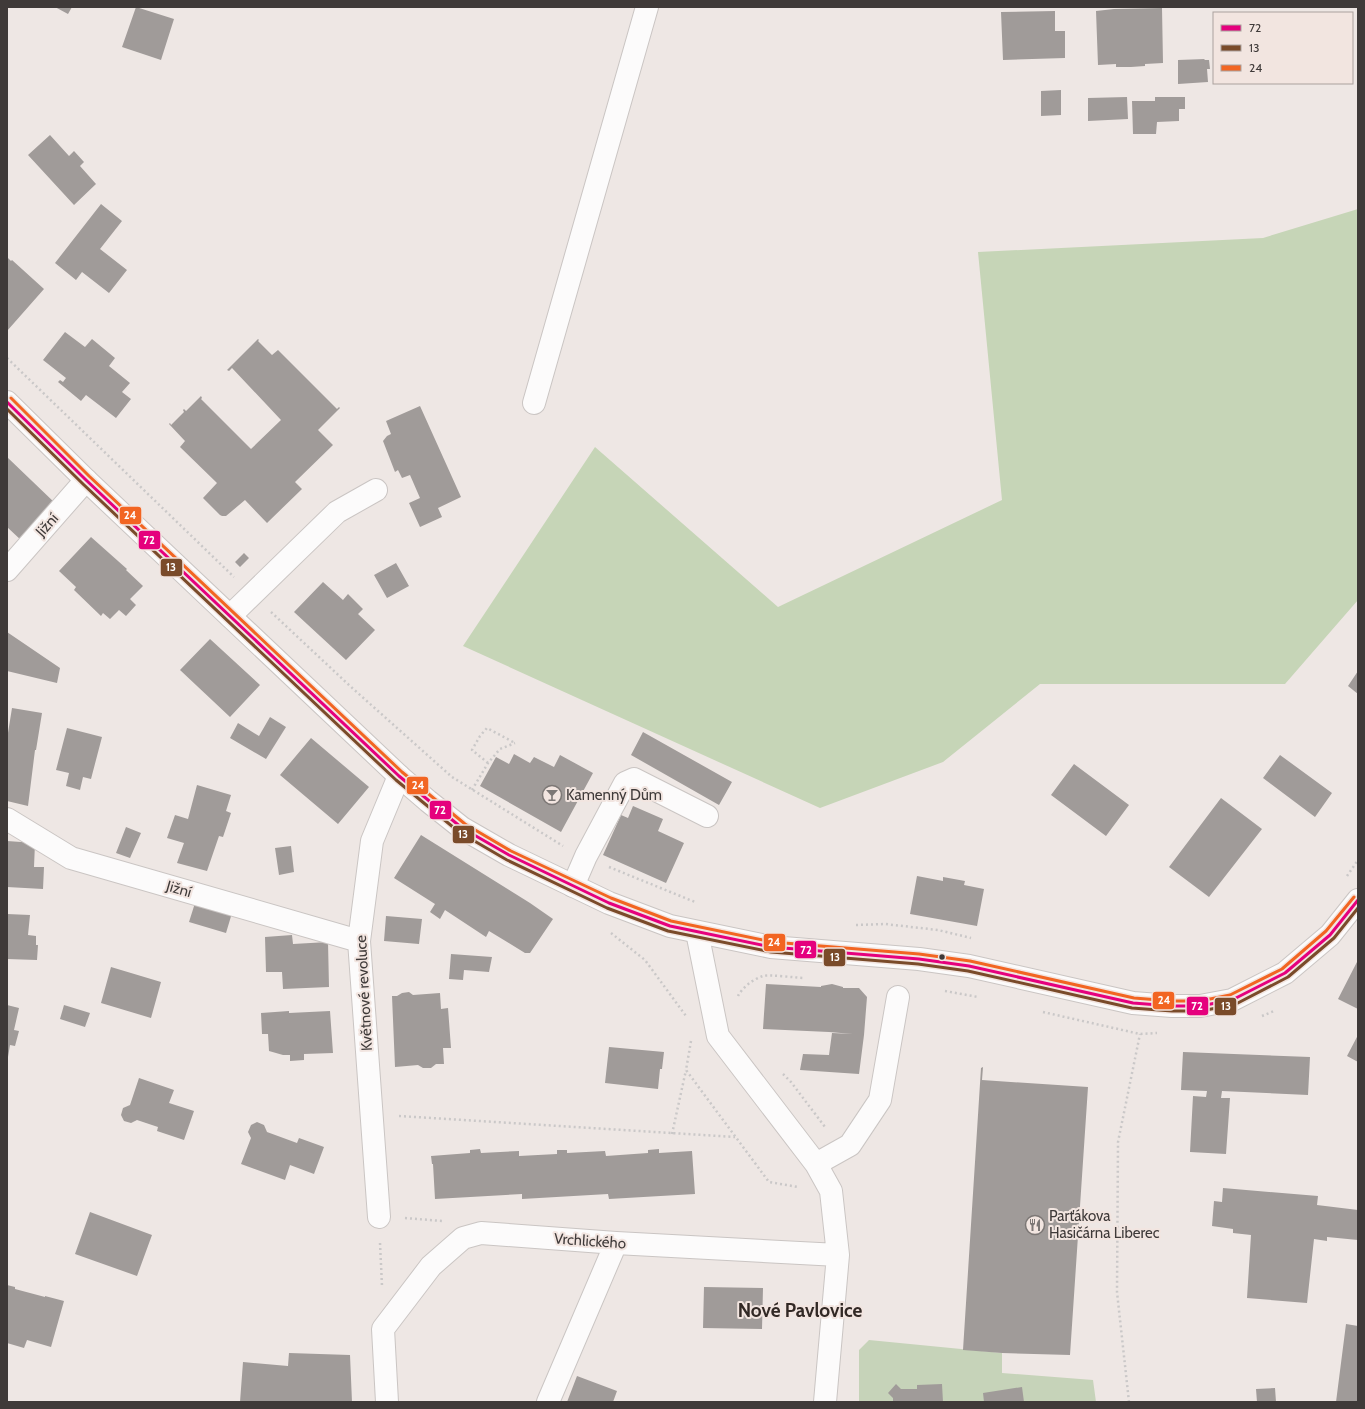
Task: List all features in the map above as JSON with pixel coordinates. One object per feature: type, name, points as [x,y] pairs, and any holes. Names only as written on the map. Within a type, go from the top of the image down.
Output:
[{"type":"street","points":[[534,403],[647,7]]},
{"type":"street","points":[[7,402],[86,480],[400,776],[462,828],[509,855],[609,903],[670,926],[771,947],[919,959],[969,966],[1133,1003],[1172,1006],[1200,1006],[1232,1000],[1285,973],[1330,935],[1358,900]]},
{"type":"street","name":"Jižní","points":[[7,570],[86,480]]},
{"type":"street","points":[[230,616],[337,512],[376,490]]},
{"type":"street","name":"Květnové revoluce","points":[[379,1217],[359,941],[372,840],[400,776]]},
{"type":"street","points":[[573,886],[586,856],[625,782],[634,778],[707,816]]},
{"type":"street","name":"Jižní","points":[[7,819],[71,858],[359,941]]},
{"type":"street","points":[[697,932],[718,1036],[816,1164],[831,1191],[838,1255],[825,1402]]},
{"type":"street","points":[[816,1164],[850,1145],[880,1100],[898,997]]},
{"type":"street","name":"Vrchlického","points":[[384,1329],[431,1266],[463,1238],[481,1233],[616,1243],[838,1255]]},
{"type":"street","points":[[548,1402],[616,1243]]},
{"type":"street","points":[[384,1329],[386,1402]]},
{"type":"path","points":[[7,358],[252,594],[350,686],[452,777],[556,843],[622,873],[697,903]]},
{"type":"path","points":[[472,790],[488,763],[500,749],[515,743],[487,728],[480,736],[472,750],[488,763]]},
{"type":"path","points":[[1344,879],[1358,860]]},
{"type":"path","points":[[855,925],[870,926],[885,924],[938,930],[976,939]]},
{"type":"path","points":[[608,931],[645,960],[689,1020]]},
{"type":"path","points":[[1129,1402],[1117,1292],[1118,1142],[1140,1034]]},
{"type":"path","points":[[672,1134],[691,1040]]},
{"type":"path","points":[[686,1070],[769,1182],[803,1188]]},
{"type":"path","points":[[371,1114],[736,1137]]},
{"type":"path","points":[[384,1329],[379,1217],[450,1221]]},
{"type":"green space","points":[[1358,209],[1358,600],[1285,684],[1040,684],[943,762],[820,808],[463,646],[595,447],[778,607],[1002,500],[978,252],[1263,238]]},
{"type":"green space","points":[[869,1340],[1002,1353],[1002,1373],[1093,1380],[1096,1402],[859,1402],[859,1350]]},
{"type":"building","points":[[55,7],[72,7],[68,14]]},
{"type":"building","points":[[136,7],[174,19],[161,60],[122,47]]},
{"type":"building","points":[[1162,8],[1163,63],[1145,64],[1145,66],[1131,67],[1116,67],[1116,64],[1098,65],[1096,11]]},
{"type":"building","points":[[1055,11],[1055,31],[1065,31],[1065,58],[1003,60],[1001,12]]},
{"type":"building","points":[[1205,59],[1204,60],[1209,60],[1210,69],[1207,69],[1208,82],[1178,84],[1178,60]]},
{"type":"building","points":[[1061,90],[1061,115],[1041,116],[1041,91]]},
{"type":"building","points":[[1127,97],[1128,119],[1088,121],[1088,98]]},
{"type":"building","points":[[1155,97],[1185,97],[1185,109],[1179,109],[1179,121],[1157,122],[1156,134],[1133,134],[1132,101],[1155,101]]},
{"type":"building","points":[[50,135],[69,156],[74,151],[84,162],[80,166],[96,184],[74,205],[28,155]]},
{"type":"building","points":[[101,204],[122,221],[100,249],[127,270],[109,293],[82,272],[76,280],[55,263]]},
{"type":"building","points":[[7,257],[44,289],[7,331]]},
{"type":"building","points":[[65,332],[85,347],[92,339],[115,358],[109,366],[130,383],[122,392],[131,399],[116,418],[86,395],[81,401],[58,382],[60,380],[63,382],[66,378],[43,360]]},
{"type":"building","points":[[258,339],[258,341],[272,355],[278,350],[337,409],[339,407],[340,408],[318,430],[333,445],[295,482],[302,489],[267,523],[245,500],[226,516],[222,516],[203,498],[217,483],[180,447],[185,441],[169,424],[170,423],[171,425],[184,412],[184,409],[186,411],[201,396],[201,399],[251,449],[281,420],[232,368],[229,371],[227,370]]},
{"type":"building","points":[[420,406],[461,497],[438,508],[442,517],[420,527],[409,503],[420,498],[410,475],[402,478],[398,470],[395,472],[383,441],[391,434],[386,421]]},
{"type":"building","points":[[7,457],[56,504],[22,541],[7,527]]},
{"type":"building","points":[[91,537],[127,569],[126,570],[143,586],[130,599],[136,605],[126,616],[119,610],[110,619],[103,613],[101,616],[74,590],[76,587],[59,571]]},
{"type":"building","points":[[244,553],[249,558],[240,567],[235,562]]},
{"type":"building","points":[[396,563],[409,586],[387,598],[374,575]]},
{"type":"building","points":[[323,582],[343,600],[348,594],[363,609],[358,614],[375,630],[346,660],[294,612]]},
{"type":"building","points":[[7,632],[60,668],[57,683],[7,671]]},
{"type":"building","points":[[210,639],[260,685],[230,717],[180,670]]},
{"type":"building","points":[[1358,671],[1358,694],[1348,686]]},
{"type":"building","points":[[12,708],[42,713],[35,750],[28,806],[7,801],[7,739]]},
{"type":"building","points":[[270,717],[286,727],[266,759],[230,738],[238,723],[259,736]]},
{"type":"building","points":[[67,728],[102,737],[91,779],[83,777],[80,790],[66,786],[69,773],[56,770]]},
{"type":"building","points":[[643,732],[732,782],[719,805],[631,755]]},
{"type":"building","points":[[311,738],[369,787],[338,824],[280,775]]},
{"type":"building","points":[[514,754],[530,763],[534,757],[554,767],[560,755],[593,773],[561,832],[480,786],[496,757],[509,764]]},
{"type":"building","points":[[1280,755],[1332,793],[1315,817],[1263,778]]},
{"type":"building","points":[[1074,764],[1129,805],[1106,836],[1051,795]]},
{"type":"building","points":[[197,785],[231,795],[226,811],[231,813],[223,837],[219,836],[207,871],[177,863],[184,843],[167,838],[175,815],[188,819]]},
{"type":"building","points":[[1221,798],[1262,829],[1209,897],[1169,867]]},
{"type":"building","points":[[633,806],[663,819],[658,831],[684,843],[666,883],[603,855],[621,815],[628,818]]},
{"type":"building","points":[[126,827],[141,833],[130,858],[116,853]]},
{"type":"building","points":[[421,835],[553,919],[530,953],[525,953],[489,931],[486,937],[445,910],[440,919],[430,912],[435,904],[394,878]]},
{"type":"building","points":[[7,841],[35,843],[34,867],[44,867],[43,889],[7,887]]},
{"type":"building","points":[[291,846],[294,872],[279,875],[275,848]]},
{"type":"building","points":[[917,876],[943,881],[943,877],[965,881],[964,885],[984,889],[977,926],[910,914]]},
{"type":"building","points":[[195,903],[232,913],[226,933],[189,922]]},
{"type":"building","points":[[7,914],[30,915],[28,935],[36,936],[36,945],[38,945],[37,960],[7,959]]},
{"type":"building","points":[[386,916],[422,919],[419,944],[384,941]]},
{"type":"building","points":[[292,935],[293,944],[328,942],[329,987],[283,989],[282,972],[266,972],[265,937]]},
{"type":"building","points":[[451,954],[492,957],[489,972],[464,970],[463,980],[449,979]]},
{"type":"building","points":[[1358,960],[1358,1009],[1338,999]]},
{"type":"building","points":[[111,967],[161,982],[151,1018],[101,1003]]},
{"type":"building","points":[[766,984],[821,987],[832,984],[843,988],[859,988],[867,997],[859,1074],[800,1070],[803,1054],[829,1055],[832,1033],[853,1034],[763,1029]]},
{"type":"building","points":[[409,992],[413,995],[440,993],[441,1009],[448,1008],[451,1048],[443,1048],[444,1064],[436,1064],[431,1068],[423,1068],[418,1065],[395,1067],[392,996]]},
{"type":"building","points":[[7,1005],[19,1008],[14,1030],[19,1031],[15,1046],[10,1045],[8,1057]]},
{"type":"building","points":[[64,1005],[90,1013],[85,1027],[60,1019]]},
{"type":"building","points":[[289,1011],[289,1013],[330,1011],[333,1053],[304,1054],[304,1060],[290,1061],[290,1055],[283,1055],[269,1051],[268,1034],[262,1034],[261,1013]]},
{"type":"building","points":[[1358,1035],[1358,1062],[1347,1056]]},
{"type":"building","points":[[609,1047],[664,1052],[662,1069],[660,1069],[658,1089],[605,1083]]},
{"type":"building","points":[[1183,1052],[1310,1057],[1308,1095],[1222,1091],[1221,1098],[1230,1098],[1226,1154],[1190,1152],[1193,1096],[1206,1097],[1207,1091],[1181,1090]]},
{"type":"building","points":[[983,1067],[982,1080],[1088,1087],[1070,1355],[963,1350],[981,1068]]},
{"type":"building","points":[[139,1078],[174,1090],[169,1103],[194,1111],[184,1140],[157,1131],[158,1127],[137,1120],[131,1123],[124,1121],[121,1115],[123,1108],[130,1105]]},
{"type":"building","points":[[257,1122],[264,1125],[267,1132],[297,1143],[299,1138],[324,1147],[314,1174],[290,1165],[285,1180],[241,1164],[251,1138],[248,1132],[251,1125]]},
{"type":"building","points":[[480,1149],[481,1153],[519,1151],[519,1156],[557,1154],[557,1150],[567,1150],[567,1153],[605,1151],[606,1156],[648,1153],[648,1150],[659,1149],[659,1153],[692,1151],[695,1194],[609,1199],[608,1194],[522,1199],[522,1194],[435,1199],[433,1164],[431,1156],[470,1153],[470,1150]]},
{"type":"building","points":[[1223,1188],[1318,1196],[1317,1205],[1358,1210],[1358,1240],[1327,1237],[1327,1241],[1314,1239],[1307,1303],[1247,1298],[1251,1235],[1233,1233],[1233,1229],[1212,1226],[1214,1201],[1222,1202]]},
{"type":"building","points":[[90,1212],[152,1235],[137,1276],[75,1254]]},
{"type":"building","points":[[7,1285],[15,1287],[15,1289],[64,1301],[51,1347],[27,1340],[24,1348],[7,1343]]},
{"type":"building","points":[[704,1287],[763,1288],[762,1329],[703,1328]]},
{"type":"building","points":[[1346,1324],[1358,1326],[1358,1402],[1336,1402]]},
{"type":"building","points":[[289,1353],[350,1355],[352,1402],[240,1402],[243,1362],[288,1366]]},
{"type":"building","points":[[577,1376],[617,1391],[613,1402],[567,1402]]},
{"type":"building","points":[[896,1384],[901,1389],[917,1389],[917,1385],[942,1384],[943,1402],[893,1402],[893,1398],[888,1393]]},
{"type":"building","points":[[1022,1387],[1024,1402],[984,1402],[983,1393]]},
{"type":"building","points":[[1275,1388],[1276,1402],[1257,1402],[1256,1389]]},
{"type":"transit line","name":"24","points":[[11,398],[89,476],[402,772],[465,824],[511,851],[611,898],[671,921],[772,942],[919,954],[970,961],[1134,998],[1172,1001],[1200,1001],[1230,995],[1282,969],[1326,931],[1354,897]]},
{"type":"transit line","name":"72","points":[[7,402],[86,480],[399,776],[462,828],[509,855],[609,903],[670,926],[771,947],[919,959],[969,966],[1133,1003],[1172,1006],[1200,1006],[1232,1000],[1285,973],[1330,935],[1358,900]]},
{"type":"transit line","name":"13","points":[[7,409],[83,484],[396,780],[459,832],[507,860],[607,908],[668,931],[771,952],[918,964],[968,971],[1132,1008],[1172,1011],[1200,1011],[1234,1005],[1288,977],[1334,938],[1358,908]]},
{"type":"place","name":"Kamenný Dům","points":[[552,795]]},
{"type":"place","name":"Parťákova Hasičárna Liberec","points":[[1035,1225]]},
{"type":"district","name":"Nové Pavlovice","points":[[800,1310]]}]
